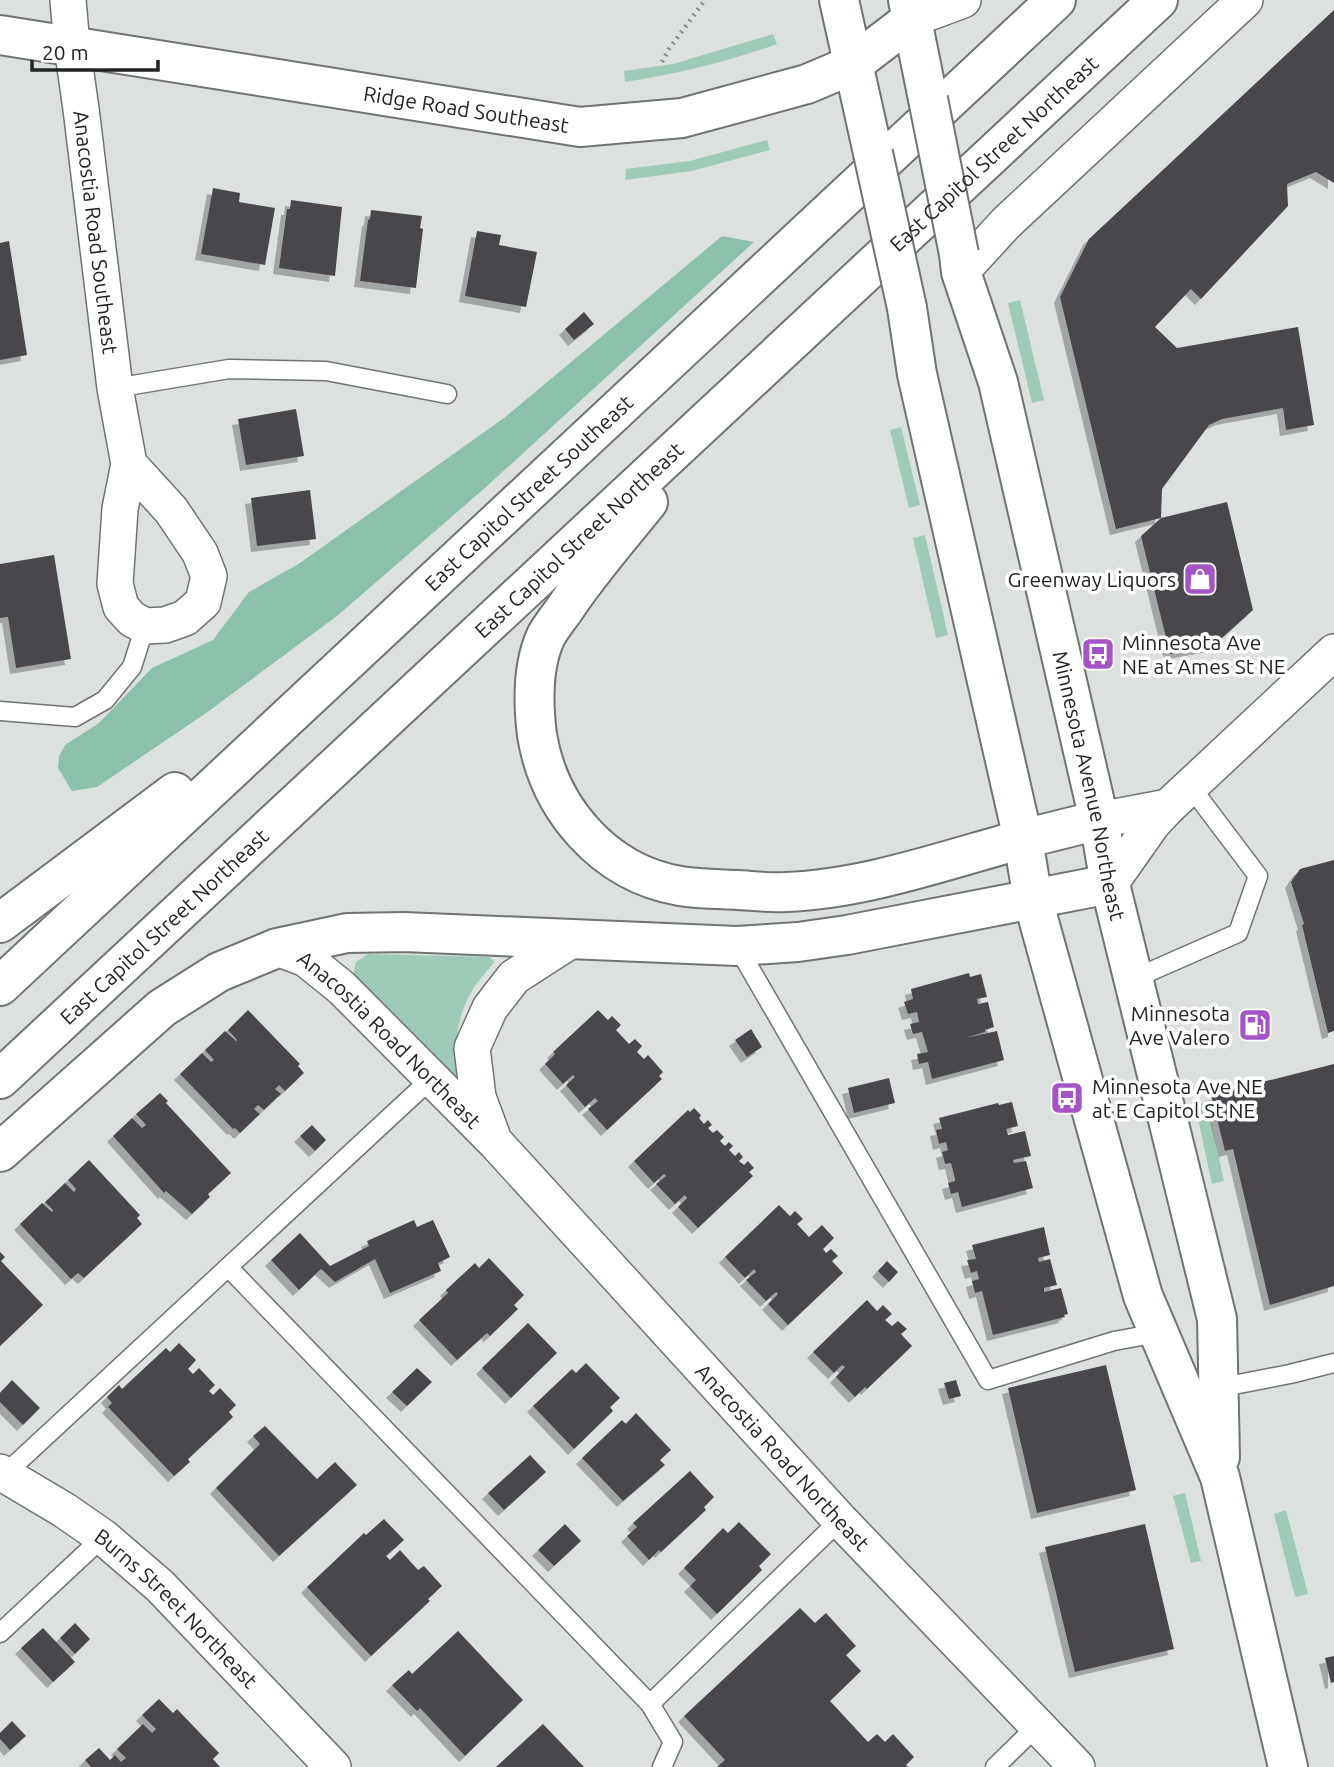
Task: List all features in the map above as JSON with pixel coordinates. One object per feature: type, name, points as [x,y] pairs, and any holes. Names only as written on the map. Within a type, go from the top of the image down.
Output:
[{"type":"main road","name":"Minnesota Avenue Northeast","points":[[839,0],[907,308],[917,374],[1023,839],[1033,901],[1143,1296],[1220,1477],[1288,1767]]},
{"type":"main road","name":"East Capitol Street Southeast","points":[[0,986],[1056,0]]},
{"type":"main road","name":"East Capitol Street Northeast","points":[[0,1079],[1158,0]]},
{"type":"main road","name":"Ridge Road Southeast","points":[[0,35],[580,127],[682,118],[795,88],[852,65],[910,9]]},
{"type":"main road","name":"Minnesota Avenue Northeast","points":[[910,9],[960,263],[998,382],[1099,820],[1110,884],[1217,1319],[1220,1477]]},
{"type":"main road","points":[[825,311],[690,450],[577,590],[546,637],[535,677],[535,717],[541,758],[550,783],[579,829],[600,849],[625,866],[680,886],[784,892],[855,884],[1099,820]]},
{"type":"main road","points":[[0,923],[132,826],[377,633]]},
{"type":"main road","points":[[0,1152],[162,1007],[219,972],[277,948],[347,933],[404,932],[737,946],[799,942],[847,936],[987,906],[1033,901],[1110,884]]},
{"type":"street","name":"Anacostia Road Southeast","points":[[68,0],[115,388],[129,464],[120,509],[115,584],[121,607],[132,620],[145,626]]},
{"type":"street","points":[[910,9],[963,0]]},
{"type":"street","points":[[960,263],[1245,0]]},
{"type":"street","points":[[129,464],[171,510],[200,553],[209,576],[203,602],[185,618],[165,625],[145,626]]},
{"type":"street","points":[[1110,884],[1153,824],[1179,797],[1334,652]]},
{"type":"street","points":[[1099,820],[1179,797]]},
{"type":"street","name":"Anacostia Road Northeast","points":[[495,1142],[478,1097],[472,1048],[490,1008],[514,977],[573,939]]},
{"type":"street","name":"Anacostia Road Northeast","points":[[277,948],[306,958],[342,988],[495,1142],[840,1520],[1077,1767]]},
{"type":"street","name":"Burns Street Northeast","points":[[3,1473],[103,1537],[160,1586],[333,1767]]},
{"type":"lane","points":[[115,388],[229,369],[326,371],[447,394]]},
{"type":"lane","points":[[0,711],[75,716],[105,700],[132,667],[145,626]]},
{"type":"lane","points":[[1133,979],[1238,933],[1258,876],[1179,797]]},
{"type":"lane","points":[[737,946],[988,1380],[1114,1341],[1158,1333]]},
{"type":"lane","points":[[3,1473],[432,1078]]},
{"type":"lane","points":[[228,1267],[649,1704],[673,1742],[663,1767]]},
{"type":"lane","points":[[1218,1388],[1334,1363]]},
{"type":"lane","points":[[649,1704],[840,1520]]},
{"type":"lane","points":[[0,1633],[103,1537]]},
{"type":"lane","points":[[995,1767],[1038,1726]]},
{"type":"path","points":[[663,62],[669,49],[705,0]]},
{"type":"green space","points":[[773,34],[777,44],[702,67],[625,82],[624,71],[673,64]]},
{"type":"green space","points":[[767,140],[770,150],[692,171],[625,180],[626,169],[690,161]]},
{"type":"green space","points":[[722,236],[754,242],[486,487],[337,616],[209,711],[97,787],[72,791],[58,768],[59,756],[65,745],[99,723],[152,668],[213,640],[249,592],[300,563],[504,418]]},
{"type":"green space","points":[[1020,300],[1044,400],[1032,403],[1008,303]]},
{"type":"green space","points":[[901,427],[920,505],[909,508],[890,430]]},
{"type":"green space","points":[[925,535],[948,635],[936,638],[913,538]]},
{"type":"green space","points":[[368,954],[490,957],[494,962],[473,989],[459,1022],[456,1045],[458,1080],[353,976],[356,962]]},
{"type":"green space","points":[[1207,1102],[1224,1181],[1212,1184],[1195,1105]]},
{"type":"green space","points":[[1185,1493],[1201,1561],[1191,1563],[1173,1496]]},
{"type":"green space","points":[[1286,1510],[1308,1594],[1295,1597],[1274,1514]]},
{"type":"building","points":[[1334,10],[1334,183],[1316,172],[1287,184],[1288,206],[1201,299],[1191,289],[1155,327],[1177,348],[1298,327],[1314,425],[1286,430],[1283,408],[1222,419],[1209,425],[1162,489],[1161,518],[1116,529],[1060,297],[1089,239]]},
{"type":"building","points":[[213,188],[240,193],[239,202],[275,208],[265,265],[201,254]]},
{"type":"building","points":[[291,200],[342,207],[335,276],[279,268],[287,209],[290,209]]},
{"type":"building","points":[[371,210],[422,216],[416,288],[360,281]]},
{"type":"building","points":[[477,231],[501,235],[499,245],[537,252],[526,307],[465,296]]},
{"type":"building","points":[[9,241],[27,355],[0,360],[0,243]]},
{"type":"building","points":[[584,312],[594,324],[574,340],[565,329]]},
{"type":"building","points":[[296,409],[304,456],[246,465],[238,419]]},
{"type":"building","points":[[310,490],[316,539],[257,546],[251,498]]},
{"type":"building","points":[[1227,502],[1253,610],[1213,646],[1170,654],[1141,536],[1161,518]]},
{"type":"building","points":[[54,555],[71,659],[16,668],[8,617],[0,618],[0,564]]},
{"type":"building","points":[[1334,860],[1334,1031],[1328,1033],[1302,925],[1304,924],[1291,882],[1300,869]]},
{"type":"building","points":[[969,973],[970,977],[981,974],[987,997],[977,999],[978,1004],[988,1002],[994,1027],[965,1038],[997,1031],[1004,1060],[932,1079],[928,1062],[919,1064],[917,1054],[928,1052],[922,1032],[913,1034],[910,1024],[919,1022],[917,1012],[908,1014],[904,1002],[913,999],[911,989]]},
{"type":"building","points":[[248,1010],[300,1064],[298,1066],[304,1073],[285,1091],[279,1085],[275,1089],[281,1094],[264,1110],[258,1105],[254,1109],[260,1114],[240,1133],[180,1074],[202,1053],[211,1062],[214,1060],[205,1050],[225,1031],[236,1041],[228,1030]]},
{"type":"building","points":[[598,1010],[608,1020],[612,1016],[621,1025],[616,1030],[629,1044],[635,1039],[642,1046],[637,1052],[644,1059],[648,1055],[663,1072],[659,1076],[662,1079],[607,1130],[588,1109],[598,1101],[595,1098],[585,1107],[566,1085],[575,1077],[573,1075],[563,1084],[545,1064],[555,1054],[553,1052]]},
{"type":"building","points":[[751,1029],[762,1047],[747,1057],[735,1040]]},
{"type":"building","points":[[1334,1064],[1334,1286],[1270,1305],[1233,1149],[1225,1151],[1211,1095]]},
{"type":"building","points":[[889,1078],[895,1103],[854,1113],[848,1088]]},
{"type":"building","points":[[160,1093],[168,1101],[166,1103],[231,1173],[208,1194],[210,1197],[192,1214],[166,1191],[164,1193],[113,1136],[132,1118],[142,1128],[146,1125],[136,1114]]},
{"type":"building","points":[[1012,1102],[1018,1126],[1006,1129],[1008,1135],[1025,1131],[1031,1156],[1013,1160],[1014,1163],[1026,1161],[1033,1188],[962,1207],[958,1192],[951,1194],[948,1183],[955,1179],[951,1163],[945,1164],[942,1152],[948,1150],[946,1142],[939,1144],[936,1130],[942,1129],[939,1118]]},
{"type":"building","points":[[694,1108],[701,1115],[699,1118],[704,1124],[708,1120],[712,1125],[708,1128],[713,1133],[717,1130],[724,1137],[720,1141],[725,1146],[729,1142],[733,1146],[729,1150],[735,1156],[739,1152],[743,1157],[739,1161],[744,1165],[748,1161],[754,1168],[749,1172],[753,1176],[698,1228],[678,1207],[687,1198],[685,1195],[675,1204],[656,1184],[666,1176],[664,1174],[654,1183],[634,1161],[688,1110],[690,1112]]},
{"type":"building","points":[[312,1125],[326,1140],[315,1151],[300,1136]]},
{"type":"building","points":[[89,1160],[140,1215],[137,1218],[142,1224],[84,1278],[78,1273],[71,1279],[20,1224],[42,1203],[52,1212],[45,1202],[65,1183],[74,1192],[76,1189],[68,1180]]},
{"type":"building","points":[[779,1205],[790,1216],[795,1211],[803,1219],[797,1224],[809,1237],[822,1225],[834,1238],[823,1249],[826,1253],[831,1249],[838,1256],[832,1261],[843,1273],[788,1325],[768,1304],[778,1294],[776,1292],[766,1301],[746,1280],[756,1272],[754,1269],[745,1278],[725,1257]]},
{"type":"building","points":[[414,1220],[417,1227],[433,1220],[450,1257],[438,1263],[441,1271],[390,1293],[375,1259],[335,1282],[321,1269],[299,1290],[271,1260],[300,1233],[330,1266],[369,1246],[367,1241]]},
{"type":"building","points":[[1044,1227],[1050,1255],[1038,1258],[1039,1262],[1050,1259],[1057,1285],[1044,1288],[1044,1292],[1061,1288],[1068,1314],[993,1335],[982,1291],[975,1293],[972,1281],[979,1279],[977,1271],[971,1273],[967,1260],[976,1259],[972,1245]]},
{"type":"building","points":[[0,1252],[5,1257],[1,1261],[43,1305],[0,1346]]},
{"type":"building","points":[[489,1258],[524,1295],[514,1305],[518,1309],[490,1336],[487,1333],[457,1360],[419,1320],[475,1263],[479,1268]]},
{"type":"building","points":[[887,1261],[898,1272],[889,1282],[878,1271]]},
{"type":"building","points":[[867,1300],[877,1311],[883,1305],[892,1314],[885,1320],[892,1326],[898,1321],[907,1329],[901,1334],[912,1346],[855,1397],[836,1377],[845,1367],[842,1365],[834,1373],[813,1352]]},
{"type":"building","points":[[528,1323],[557,1353],[511,1398],[482,1368]]},
{"type":"building","points":[[179,1343],[196,1360],[188,1369],[193,1374],[199,1368],[215,1385],[209,1391],[213,1395],[220,1388],[236,1405],[229,1412],[233,1417],[188,1459],[190,1462],[174,1476],[108,1407],[112,1403],[107,1397],[119,1385],[122,1389],[166,1348],[170,1352]]},
{"type":"building","points":[[586,1363],[620,1398],[610,1407],[613,1411],[574,1449],[533,1406],[572,1369],[576,1373]]},
{"type":"building","points":[[1106,1365],[1136,1490],[1037,1513],[1008,1388]]},
{"type":"building","points":[[417,1368],[432,1382],[407,1406],[392,1392]]},
{"type":"building","points":[[12,1380],[40,1408],[23,1425],[0,1402],[0,1393]]},
{"type":"building","points":[[956,1380],[961,1396],[949,1399],[944,1383]]},
{"type":"building","points":[[636,1413],[671,1450],[660,1460],[665,1465],[623,1501],[582,1458],[622,1420],[626,1424]]},
{"type":"building","points":[[265,1426],[317,1479],[335,1462],[357,1485],[279,1556],[216,1488],[260,1444],[253,1436]]},
{"type":"building","points":[[530,1455],[546,1472],[504,1510],[488,1493]]},
{"type":"building","points":[[690,1471],[714,1497],[704,1507],[706,1510],[649,1560],[627,1536],[637,1527],[633,1523]]},
{"type":"building","points":[[384,1519],[404,1540],[386,1556],[390,1560],[400,1550],[418,1570],[424,1566],[442,1586],[428,1599],[430,1601],[371,1656],[307,1587],[364,1533],[366,1535]]},
{"type":"building","points":[[739,1522],[771,1554],[759,1566],[762,1570],[717,1614],[690,1586],[696,1580],[684,1568],[723,1528],[728,1533]]},
{"type":"building","points":[[565,1524],[581,1541],[554,1566],[538,1550]]},
{"type":"building","points":[[1145,1524],[1174,1649],[1075,1672],[1045,1547]]},
{"type":"building","points":[[800,1608],[815,1623],[826,1613],[856,1646],[846,1655],[861,1671],[830,1701],[868,1742],[877,1734],[885,1742],[893,1734],[914,1757],[906,1765],[908,1767],[717,1767],[725,1760],[684,1716]]},
{"type":"building","points":[[75,1623],[90,1639],[75,1654],[60,1638]]},
{"type":"building","points":[[43,1628],[75,1662],[53,1682],[21,1648]]},
{"type":"building","points":[[458,1631],[523,1700],[465,1756],[420,1708],[417,1711],[392,1685],[409,1670],[412,1674]]},
{"type":"building","points":[[1334,1656],[1334,1682],[1331,1683],[1325,1658]]},
{"type":"building","points":[[159,1699],[173,1713],[177,1709],[219,1753],[213,1759],[220,1767],[91,1767],[85,1760],[99,1748],[110,1760],[115,1755],[121,1762],[126,1758],[117,1749],[143,1724],[152,1733],[156,1729],[142,1715]]},
{"type":"building","points":[[12,1721],[26,1736],[10,1750],[0,1739],[0,1733]]},
{"type":"building","points":[[543,1724],[584,1767],[496,1767]]},
{"type":"place","name":"Greenway Liquors","points":[[1200,579]]},
{"type":"place","name":"Minnesota Ave NE at Ames St NE","points":[[1098,654]]},
{"type":"place","name":"Minnesota Ave Valero","points":[[1255,1025]]},
{"type":"place","name":"Minnesota Ave NE at E Capitol St NE","points":[[1067,1098]]}]
